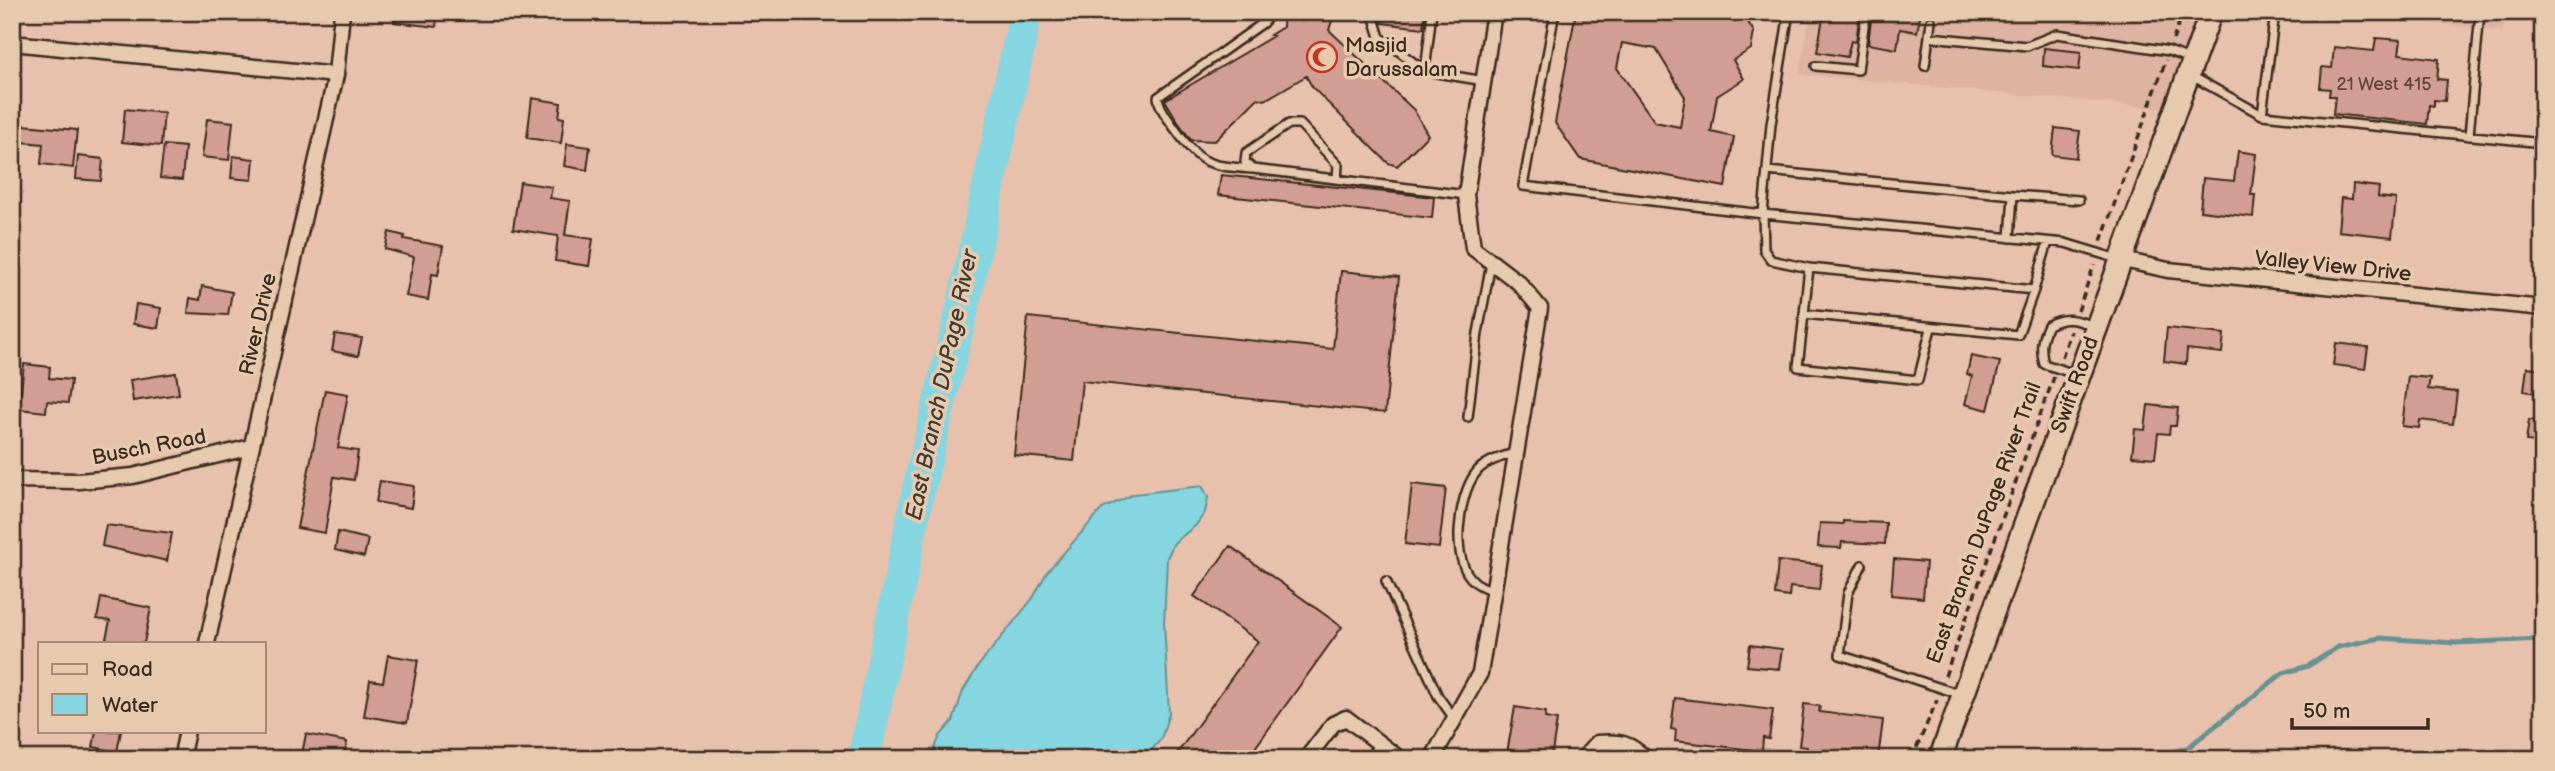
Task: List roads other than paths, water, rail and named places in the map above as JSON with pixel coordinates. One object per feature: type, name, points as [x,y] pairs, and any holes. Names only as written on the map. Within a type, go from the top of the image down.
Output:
[{"type":"street","name":"River Drive","points":[[207,642],[336,75],[342,12]]},
{"type":"street","points":[[1432,759],[1480,673],[1540,308],[1519,282],[1473,248],[1466,195],[1494,12]]},
{"type":"street","name":"Swift Road","points":[[1940,759],[2119,259],[2211,12]]},
{"type":"street","points":[[12,43],[336,75]]},
{"type":"street","name":"Valley View Drive","points":[[2119,259],[2168,270],[2543,308]]},
{"type":"street","name":"Busch Road","points":[[12,480],[79,481],[133,476],[251,447]]},
{"type":"street","points":[[1306,759],[1333,724],[1346,718],[1400,759]]},
{"type":"street","points":[[181,759],[187,732]]},
{"type":"street","points":[[1583,759],[1598,743],[1615,741],[1630,743],[1646,759]]},
{"type":"lane","points":[[1272,12],[1263,23],[1158,97],[1162,110],[1194,155],[1217,166],[1466,195]]},
{"type":"lane","points":[[1372,12],[1380,37],[1425,71],[1484,81]]},
{"type":"lane","points":[[1425,71],[1432,12]]},
{"type":"lane","points":[[1555,12],[1523,186],[1763,215],[2065,243],[2119,259]]},
{"type":"lane","points":[[1789,12],[1763,215],[1764,250],[1771,260],[1809,268],[2034,290]]},
{"type":"lane","points":[[1816,66],[1857,69],[1866,12]]},
{"type":"lane","points":[[2262,114],[2275,12]]},
{"type":"lane","points":[[2469,136],[2480,12]]},
{"type":"lane","points":[[1925,66],[1931,21]]},
{"type":"lane","points":[[1929,37],[2027,46],[2057,34],[2169,51],[2262,114],[2543,143]]},
{"type":"lane","points":[[1253,169],[1245,162],[1246,153],[1290,124],[1300,124],[1338,164],[1337,179]]},
{"type":"lane","points":[[1767,171],[2079,200]]},
{"type":"lane","points":[[2010,238],[2013,195]]},
{"type":"lane","points":[[1804,314],[2018,335],[2048,242]]},
{"type":"lane","points":[[1468,417],[1478,333],[1491,262]]},
{"type":"lane","points":[[1809,268],[1798,367],[1919,380],[1931,328]]},
{"type":"lane","points":[[2078,375],[2044,364],[2040,351],[2042,337],[2048,325],[2062,318],[2075,319],[2095,327]]},
{"type":"lane","points":[[1494,592],[1474,581],[1464,566],[1459,543],[1464,494],[1475,472],[1492,460],[1517,452]]},
{"type":"lane","points":[[1862,565],[1848,593],[1840,655],[1963,696]]},
{"type":"lane","points":[[1386,581],[1438,696],[1455,720]]},
{"type":"lane","points":[[1368,759],[1380,743]]},
{"type":"water","points":[[1202,486],[1208,497],[1205,512],[1196,525],[1174,543],[1167,558],[1164,623],[1169,713],[1161,739],[1144,759],[930,759],[940,736],[953,721],[963,691],[979,665],[1033,598],[1047,572],[1102,509],[1134,494]]},
{"type":"waterway","name":"East Branch DuPage River","points":[[864,759],[920,483],[963,306],[1026,12]]},
{"type":"waterway","points":[[2146,759],[2187,748],[2283,673],[2308,666],[2338,647],[2380,638],[2456,643],[2543,639]]},
{"type":"place","name":"Masjid Darussalam","points":[[1322,57]]}]
